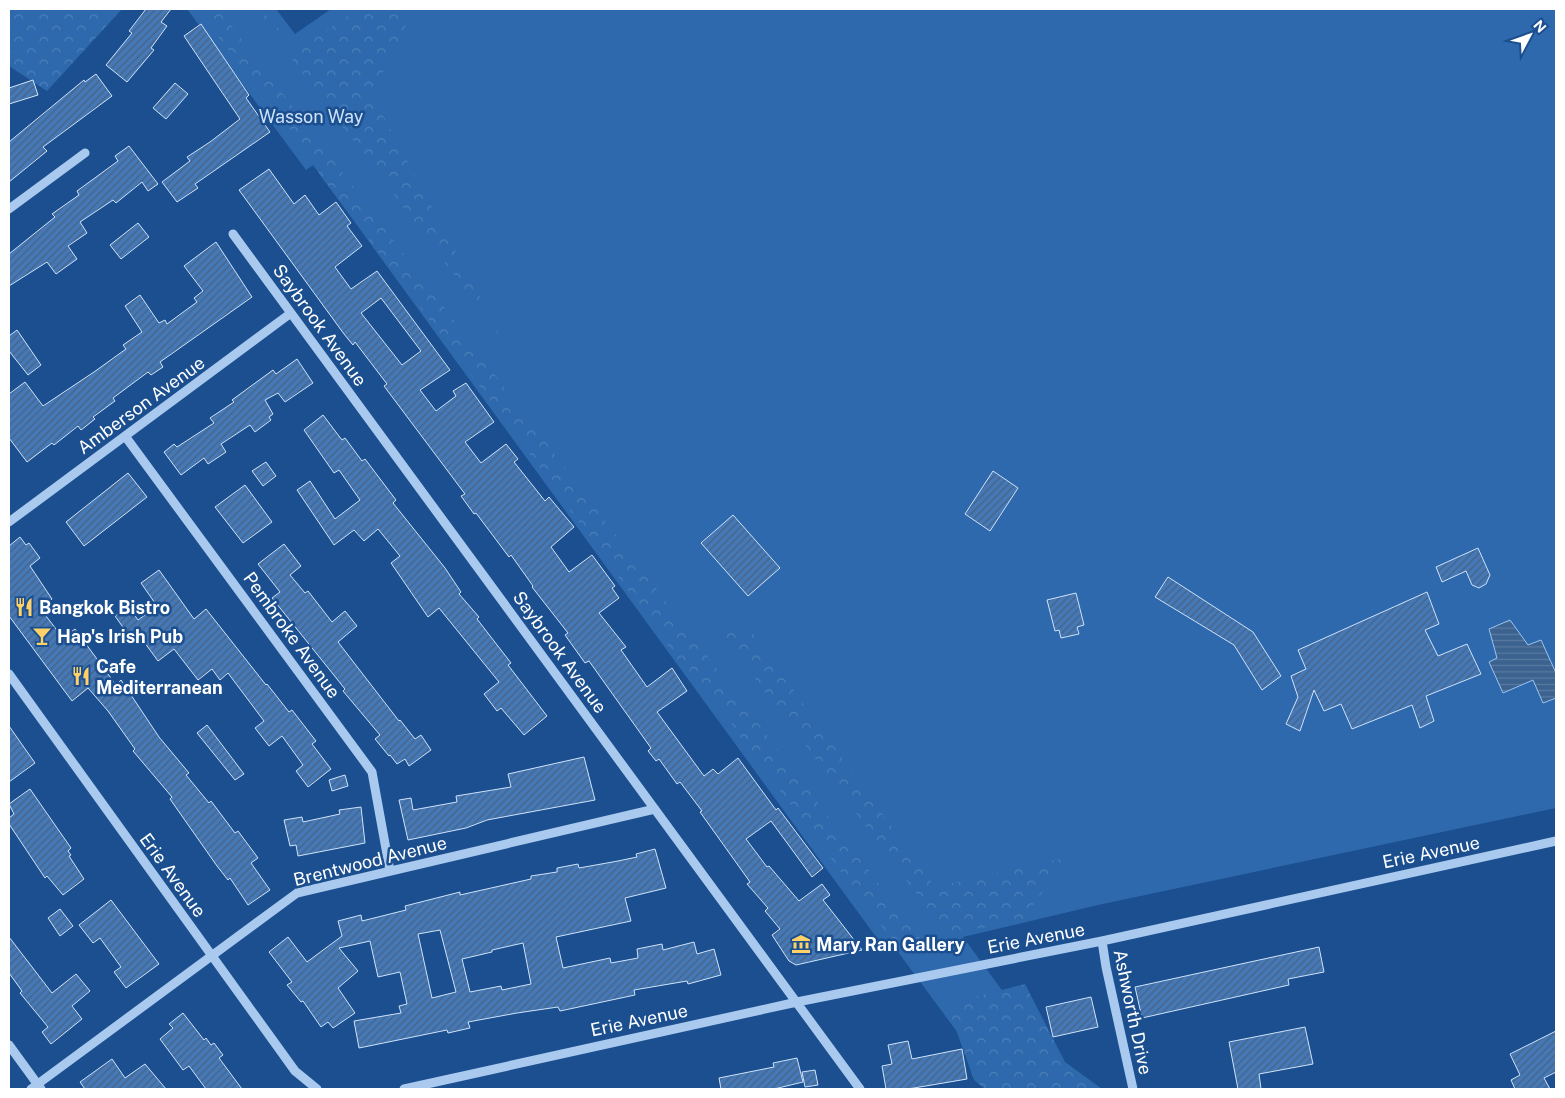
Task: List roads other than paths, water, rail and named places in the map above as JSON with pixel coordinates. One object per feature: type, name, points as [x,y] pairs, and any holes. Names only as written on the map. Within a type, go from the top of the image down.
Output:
[{"type":"street","points":[[9,209],[85,153]]},
{"type":"street","name":"Saybrook Avenue","points":[[234,234],[860,1089]]},
{"type":"street","name":"Amberson Avenue","points":[[9,522],[291,313]]},
{"type":"street","name":"Pembroke Avenue","points":[[125,436],[372,772],[390,871]]},
{"type":"street","name":"Erie Avenue","points":[[9,674],[12,685],[294,1071],[317,1089]]},
{"type":"street","name":"Brentwood Avenue","points":[[37,1088],[210,955],[297,893],[655,809]]},
{"type":"street","name":"Erie Avenue","points":[[404,1089],[797,1002],[1102,941],[1556,841]]},
{"type":"street","name":"Ashworth Drive","points":[[1102,941],[1133,1089]]},
{"type":"street","points":[[9,1045],[37,1088]]},
{"type":"place","name":"Bangkok Bistro","points":[[24,607]]},
{"type":"place","name":"Hap's Irish Pub","points":[[42,636]]},
{"type":"place","name":"Cafe Mediterranean","points":[[81,676]]},
{"type":"place","name":"Mary Ran Gallery","points":[[801,944]]},
{"type":"park label","name":"Wasson Way","points":[[311,116]]}]
